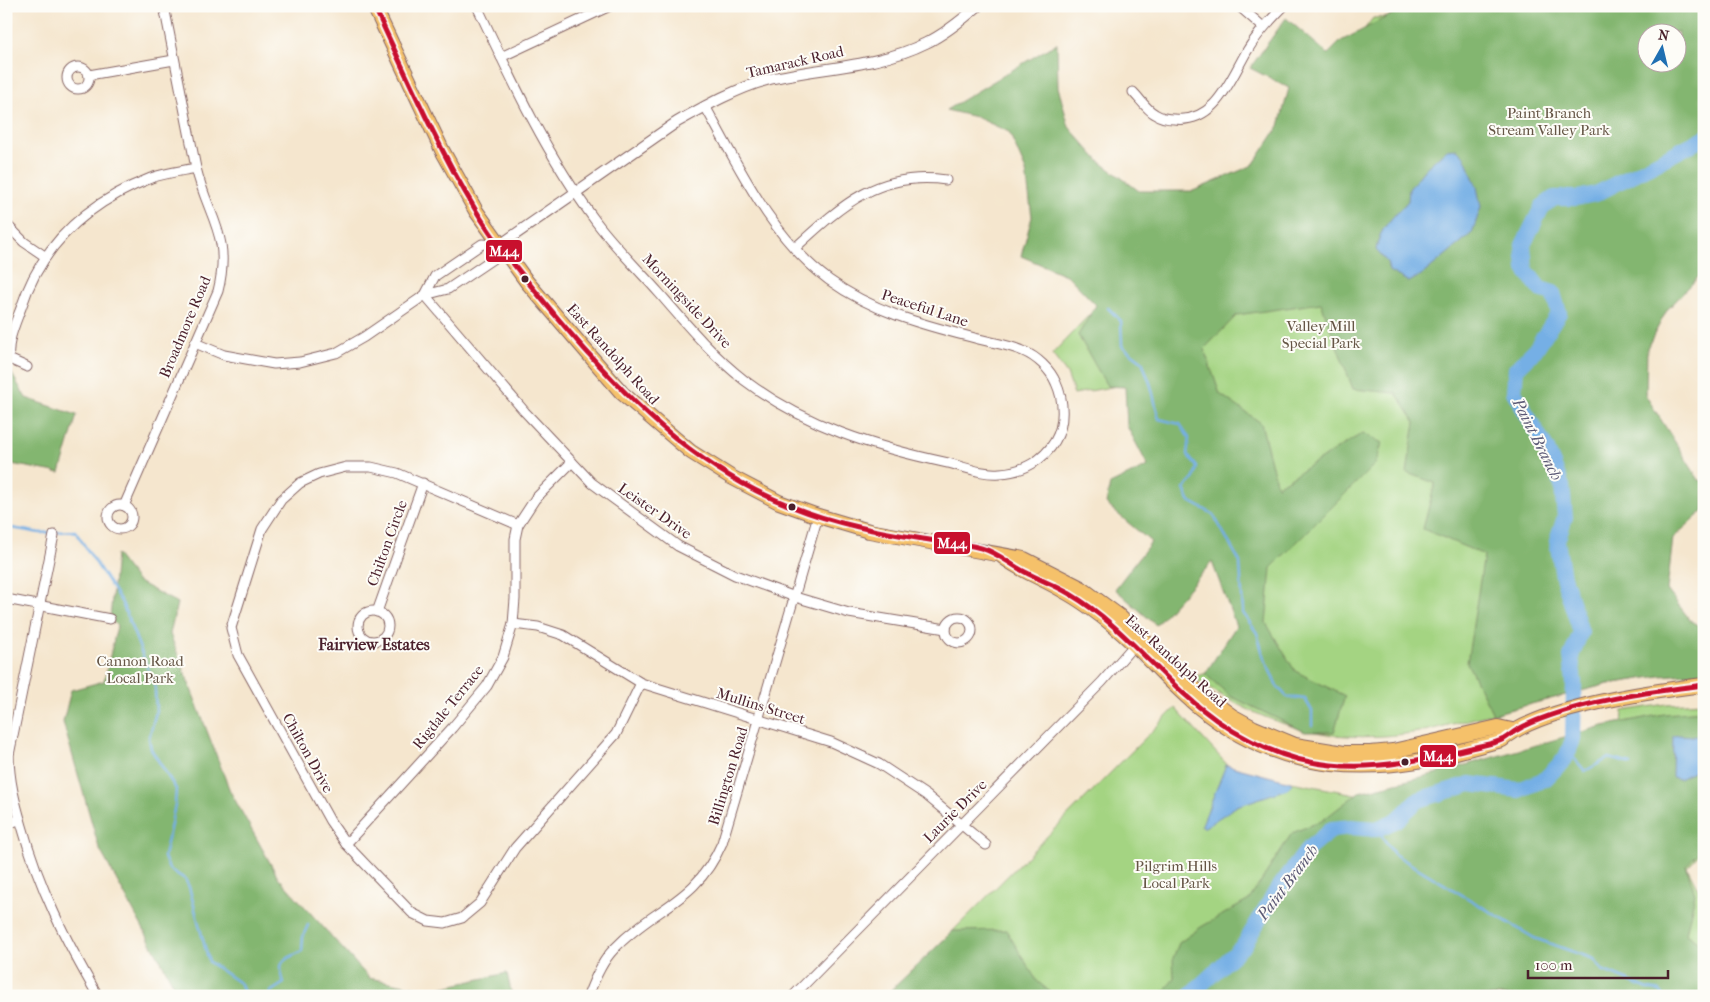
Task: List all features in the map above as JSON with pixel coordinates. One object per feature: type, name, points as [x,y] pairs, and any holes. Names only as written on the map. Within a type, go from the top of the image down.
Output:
[{"type":"main road","name":"East Randolph Road","points":[[374,6],[442,150],[476,210],[527,282],[622,393],[653,422],[692,452],[731,477],[779,502],[869,531],[976,548],[1002,556],[1024,559],[1081,588],[1119,616],[1192,686],[1232,716],[1254,728],[1295,745],[1334,752],[1370,753],[1392,751],[1498,727],[1512,730]]},
{"type":"main road","name":"East Randolph Road","points":[[1002,556],[1018,568],[1062,590],[1090,607],[1136,644],[1185,695],[1215,720],[1265,747],[1326,764],[1372,765],[1418,760],[1502,740],[1512,730],[1558,714],[1599,703],[1662,690],[1704,685]]},
{"type":"street","name":"Broadmore Road","points":[[124,506],[218,291],[223,257],[220,231],[200,185],[196,168],[164,6]]},
{"type":"street","name":"Morningside Drive","points":[[476,6],[537,130],[599,225],[706,347],[744,380],[792,411],[840,434],[889,450],[997,474],[1024,470],[1048,452]]},
{"type":"street","points":[[501,57],[610,6]]},
{"type":"street","name":"Tamarack Road","points":[[194,343],[224,355],[274,364],[300,362],[336,352],[364,337],[425,295],[448,289],[494,258],[500,245],[677,122],[705,106],[770,80],[884,58],[926,44],[958,24],[978,6]]},
{"type":"street","points":[[1239,6],[1264,27]]},
{"type":"street","points":[[1134,92],[1154,114],[1164,118],[1184,120],[1203,114],[1227,89],[1247,50],[1264,27],[1284,6]]},
{"type":"street","points":[[89,75],[174,60]]},
{"type":"street","name":"Peaceful Lane","points":[[705,106],[760,206],[795,248],[827,278],[874,308],[924,325],[1024,351],[1043,364],[1054,378],[1060,393],[1063,410],[1058,436],[1048,452]]},
{"type":"street","points":[[27,367],[9,359],[8,348],[24,298],[51,247],[78,220],[107,198],[153,178],[196,168]]},
{"type":"street","points":[[795,248],[837,210],[866,192],[910,179],[926,177],[946,180]]},
{"type":"street","points":[[6,224],[24,242],[46,257]]},
{"type":"street","name":"Tamarack Road","points":[[425,295],[434,276],[482,244],[500,245]]},
{"type":"street","name":"Leister Drive","points":[[425,295],[525,412],[592,483],[678,546],[735,575],[795,597],[849,613],[946,629]]},
{"type":"street","name":"Rigdale Terrace","points":[[346,844],[452,728],[486,686],[503,658],[513,624],[516,599],[515,539],[518,525],[535,499],[572,462]]},
{"type":"street","name":"Chilton Drive","points":[[518,525],[397,473],[371,467],[346,467],[319,474],[300,484],[281,500],[262,529],[231,628],[238,655],[330,821],[346,844],[412,913],[428,921],[445,923],[462,918],[480,904],[515,848],[616,734],[641,684]]},
{"type":"street","name":"Chilton Circle","points":[[377,612],[423,483]]},
{"type":"street","name":"Billington Road","points":[[588,996],[594,980],[612,950],[632,932],[689,892],[705,875],[722,843],[818,516]]},
{"type":"street","points":[[54,535],[8,755],[9,776],[33,866],[56,921],[98,996]]},
{"type":"street","points":[[6,599],[110,619]]},
{"type":"street","name":"Mullins Street","points":[[513,624],[538,627],[563,635],[641,684],[831,742],[879,764],[926,795],[986,845]]},
{"type":"street","name":"Laurie Drive","points":[[793,996],[1102,682],[1136,644]]},
{"type":"street","points":[[6,825],[20,819]]},
{"type":"green space","name":"Paint Branch Stream Valley Park","points":[[1408,6],[1704,6],[1704,271],[1667,310],[1647,348],[1646,396],[1699,480],[1704,481],[1704,510],[1673,538],[1667,590],[1691,621],[1704,629],[1704,673],[1660,676],[1608,684],[1493,714],[1467,663],[1484,555],[1423,529],[1435,483],[1407,473],[1415,422],[1396,393],[1353,389],[1321,303],[1237,315],[1204,349],[1220,394],[1261,423],[1277,486],[1363,433],[1382,443],[1376,463],[1271,568],[1266,623],[1295,671],[1345,696],[1334,732],[1305,732],[1230,696],[1205,674],[1236,626],[1212,562],[1156,625],[1115,589],[1151,542],[1106,504],[1110,484],[1148,466],[1127,426],[1125,387],[1107,386],[1078,335],[1096,305],[1068,276],[1021,256],[1032,217],[1026,171],[1009,132],[976,117],[946,110],[1057,43],[1058,87],[1069,127],[1099,161],[1139,191],[1193,191],[1253,165],[1279,126],[1289,88],[1250,68],[1286,18],[1328,54],[1341,41]]},
{"type":"green space","points":[[1704,6],[1643,317],[1645,678],[1608,684],[1429,730],[1364,737],[1334,735],[1305,730],[1277,721],[1249,710],[1193,677],[1258,659],[1143,381],[1074,394],[1067,374],[1052,354],[1108,295],[1250,168],[1310,96],[1261,52],[1286,20],[1335,67],[1373,18]]},
{"type":"green space","points":[[6,364],[26,398],[77,415],[60,473],[6,463]]},
{"type":"green space","name":"Cannon Road Local Park","points":[[116,554],[137,581],[177,603],[170,634],[230,791],[278,877],[369,978],[431,990],[507,973],[512,996],[180,996],[99,848],[63,722],[71,690],[104,681],[117,626],[110,619]]},
{"type":"green space","name":"Pilgrim Hills Local Park","points":[[1704,702],[1704,849],[1687,867],[1704,901],[1704,996],[888,996],[1175,708],[1233,771],[1418,806],[1620,759],[1623,711],[1667,704]]},
{"type":"green space","points":[[1704,711],[1704,847],[1686,865],[1695,894],[1686,934],[1704,947],[1704,996],[1161,996],[1174,978],[1173,958],[1179,943],[1201,927],[1249,900],[1292,833],[1323,820],[1359,792],[1434,774],[1603,726],[1664,714]]},
{"type":"green space","points":[[1006,930],[1037,981],[1055,996],[885,996],[953,931]]},
{"type":"water","points":[[1457,149],[1464,156],[1477,187],[1481,207],[1472,233],[1423,274],[1409,282],[1389,271],[1387,262],[1376,250],[1380,235],[1408,201],[1409,189],[1425,169],[1446,150]]},
{"type":"water","points":[[1673,736],[1704,737],[1704,767],[1679,779],[1672,777]]},
{"type":"water","points":[[1226,765],[1291,782],[1292,785],[1287,789],[1237,806],[1205,827],[1201,827]]},
{"type":"waterway","name":"Paint Branch","points":[[1189,996],[1244,945],[1275,893],[1308,849],[1332,829],[1351,827],[1377,829],[1397,820],[1418,800],[1470,784],[1519,790],[1545,779],[1565,759],[1573,740],[1574,682],[1571,656],[1581,632],[1563,577],[1557,541],[1565,517],[1562,486],[1547,450],[1514,392],[1516,369],[1535,350],[1559,313],[1553,293],[1540,289],[1525,269],[1523,245],[1542,207],[1554,198],[1576,198],[1596,194],[1704,138]]},
{"type":"waterway","points":[[1108,308],[1121,321],[1122,346],[1142,361],[1151,386],[1159,419],[1180,424],[1189,438],[1187,454],[1197,467],[1194,478],[1184,489],[1189,501],[1213,514],[1240,562],[1243,613],[1257,633],[1264,658],[1277,686],[1287,697],[1305,699],[1312,711],[1312,726]]},
{"type":"waterway","points":[[6,527],[40,533],[75,531],[122,603],[155,687],[156,712],[149,738],[151,749],[176,789],[175,805],[164,857],[169,869],[185,879],[189,887],[209,962],[241,984],[245,996]]},
{"type":"waterway","points":[[1568,751],[1585,771],[1609,758],[1631,764]]},
{"type":"waterway","points":[[1377,829],[1394,854],[1534,938],[1594,959],[1602,970],[1648,989],[1660,991],[1664,996]]},
{"type":"waterway","points":[[269,996],[270,992],[284,983],[281,969],[283,961],[302,951],[303,936],[308,925]]},
{"type":"transit line","name":"M44","points":[[374,6],[447,159],[475,209],[513,264],[580,345],[634,401],[692,451],[724,473],[757,491],[793,507],[841,523],[923,539],[974,546],[993,553],[1019,569],[1086,604],[1129,640],[1199,707],[1233,731],[1270,750],[1310,762],[1366,766],[1419,760],[1496,742],[1534,721],[1581,706],[1633,695],[1704,685]]},
{"type":"district","name":"Fairview Estates","points":[[374,644]]},
{"type":"park label","name":"Valley Mill Special Park","points":[[1321,334]]}]
